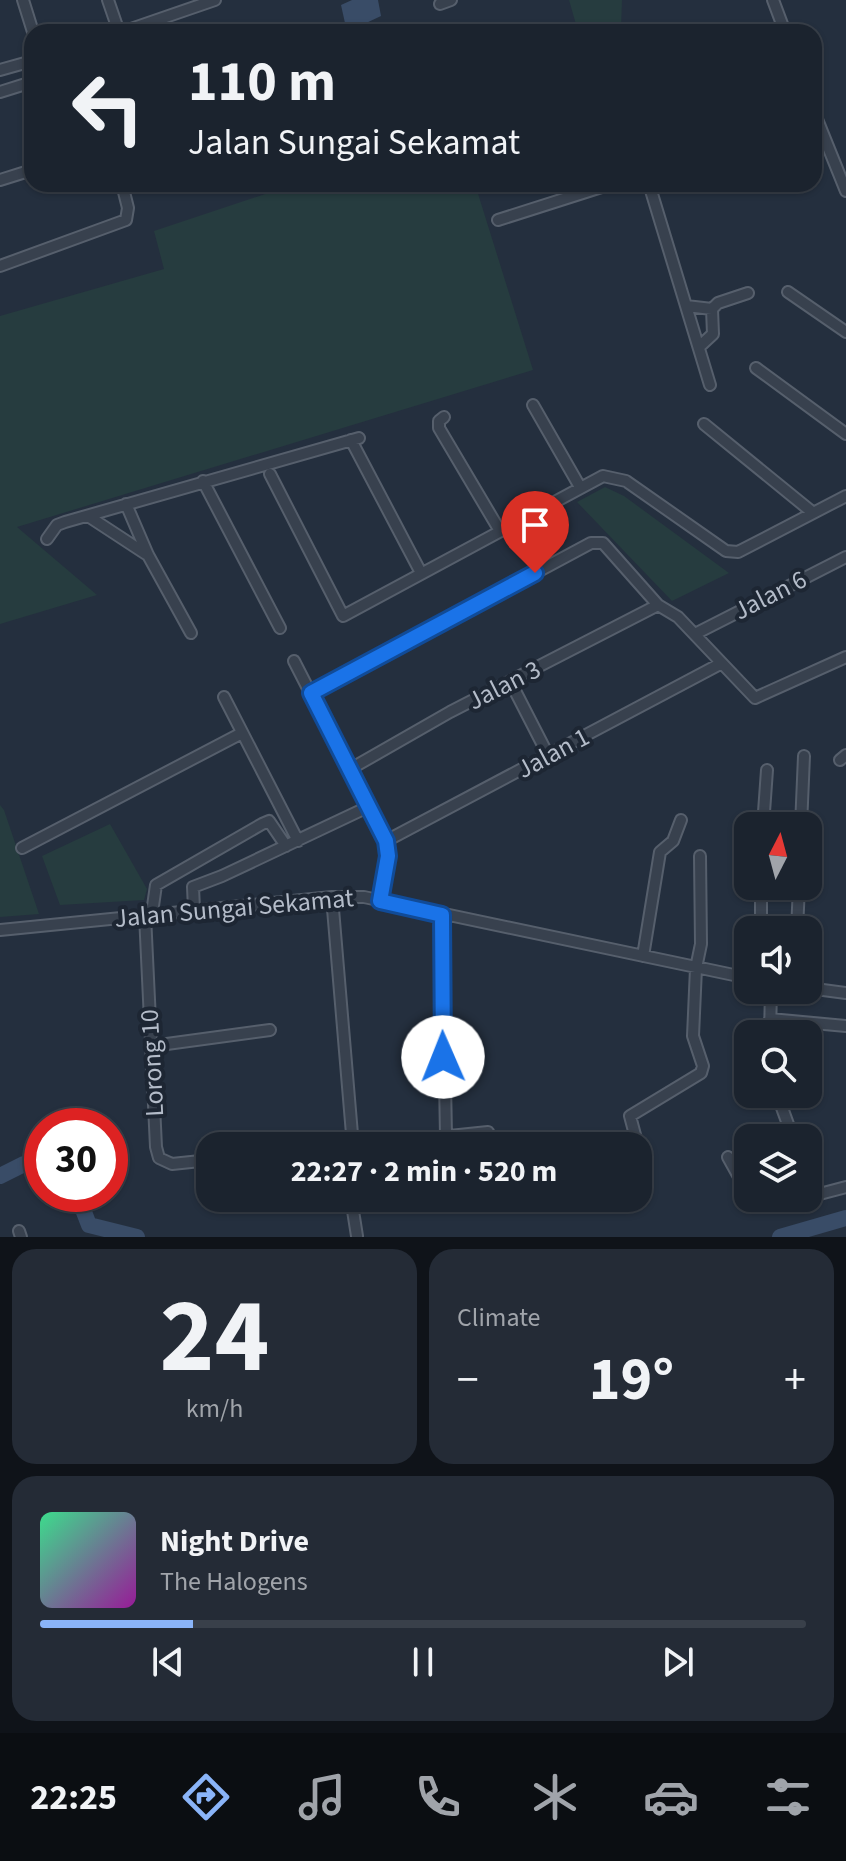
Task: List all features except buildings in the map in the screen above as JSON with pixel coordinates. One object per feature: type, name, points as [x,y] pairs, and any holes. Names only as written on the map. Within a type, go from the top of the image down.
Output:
[{"type":"street","points":[[23,0],[30,24]]},
{"type":"street","points":[[108,0],[117,24]]},
{"type":"street","points":[[141,24],[192,4],[215,0]]},
{"type":"street","points":[[773,0],[782,24]]},
{"type":"street","points":[[0,70],[24,63]]},
{"type":"street","points":[[0,92],[24,84]]},
{"type":"street","points":[[822,132],[846,191]]},
{"type":"street","points":[[0,180],[24,172]]},
{"type":"street","points":[[0,266],[120,224],[126,220],[128,208],[124,192]]},
{"type":"street","points":[[498,220],[586,192]]},
{"type":"street","points":[[651,192],[710,385]]},
{"type":"street","points":[[788,292],[846,332]]},
{"type":"street","points":[[686,306],[712,309],[748,293]]},
{"type":"street","points":[[699,347],[713,334],[712,309]]},
{"type":"street","points":[[756,368],[846,434]]},
{"type":"street","points":[[533,405],[580,487]]},
{"type":"street","points":[[444,417],[439,421],[439,428],[500,531]]},
{"type":"street","points":[[704,424],[812,512]]},
{"type":"street","points":[[47,539],[57,525],[355,439],[420,571]]},
{"type":"street","points":[[270,474],[343,616],[420,571],[603,476],[626,481],[726,551],[738,552],[846,496]]},
{"type":"street","points":[[203,481],[280,628]]},
{"type":"street","points":[[126,504],[148,555],[191,633]]},
{"type":"street","points":[[88,516],[148,555]]},
{"type":"street","points":[[311,693],[591,543],[603,543],[658,605],[695,634],[755,698],[846,657]]},
{"type":"street","name":"Jalan 6","points":[[695,634],[846,557]]},
{"type":"street","name":"Jalan 3","points":[[352,768],[510,681],[658,605]]},
{"type":"street","points":[[294,661],[352,768],[386,841],[388,856],[380,901]]},
{"type":"street","name":"Jalan 1","points":[[386,841],[720,664]]},
{"type":"street","points":[[510,681],[548,755]]},
{"type":"street","points":[[224,697],[298,841]]},
{"type":"street","points":[[22,848],[242,733]]},
{"type":"street","points":[[802,812],[804,756]]},
{"type":"street","points":[[764,812],[767,770]]},
{"type":"street","points":[[194,909],[193,887],[370,806]]},
{"type":"street","points":[[643,956],[660,852],[673,841],[681,820]]},
{"type":"street","points":[[148,914],[156,885],[262,824],[269,821],[286,846]]},
{"type":"street","points":[[632,1132],[630,1116],[701,1073],[703,1066],[693,1036],[696,968],[701,944],[700,856]]},
{"type":"street","points":[[332,897],[352,1132]]},
{"type":"street","name":"Jalan Sungai Sekamat","points":[[0,930],[332,897],[380,901],[734,975]]},
{"type":"street","name":"Lorong 10","points":[[148,914],[159,1158],[172,1164],[196,1161]]},
{"type":"street","points":[[442,915],[446,1132]]},
{"type":"street","points":[[822,990],[846,993]]},
{"type":"street","points":[[771,1004],[770,1019],[846,1026]]},
{"type":"street","points":[[152,1046],[270,1030]]},
{"type":"street","points":[[728,1157],[734,1168]]},
{"type":"street","points":[[822,1193],[846,1187]]},
{"type":"street","points":[[353,1212],[357,1236]]},
{"type":"green space","points":[[569,0],[622,0],[621,24],[576,24]]},
{"type":"green space","points":[[271,192],[477,192],[533,370],[17,527],[97,595],[0,624],[0,316],[164,269],[154,231]]},
{"type":"green space","points":[[605,487],[624,496],[729,573],[672,601],[577,502]]},
{"type":"green space","points":[[0,805],[4,810],[39,914],[0,917]]},
{"type":"green space","points":[[110,824],[147,889],[144,900],[60,905],[42,856]]},
{"type":"water","points":[[352,0],[378,0],[381,16],[364,24],[345,24],[341,5]]},
{"type":"waterway","points":[[0,1176],[24,1164]]},
{"type":"waterway","points":[[84,1212],[89,1225],[137,1237]]},
{"type":"waterway","points":[[780,1237],[846,1218]]},
{"type":"route","points":[[443,1057],[442,915],[380,901],[388,856],[386,841],[352,768],[311,693],[535,573]]}]
